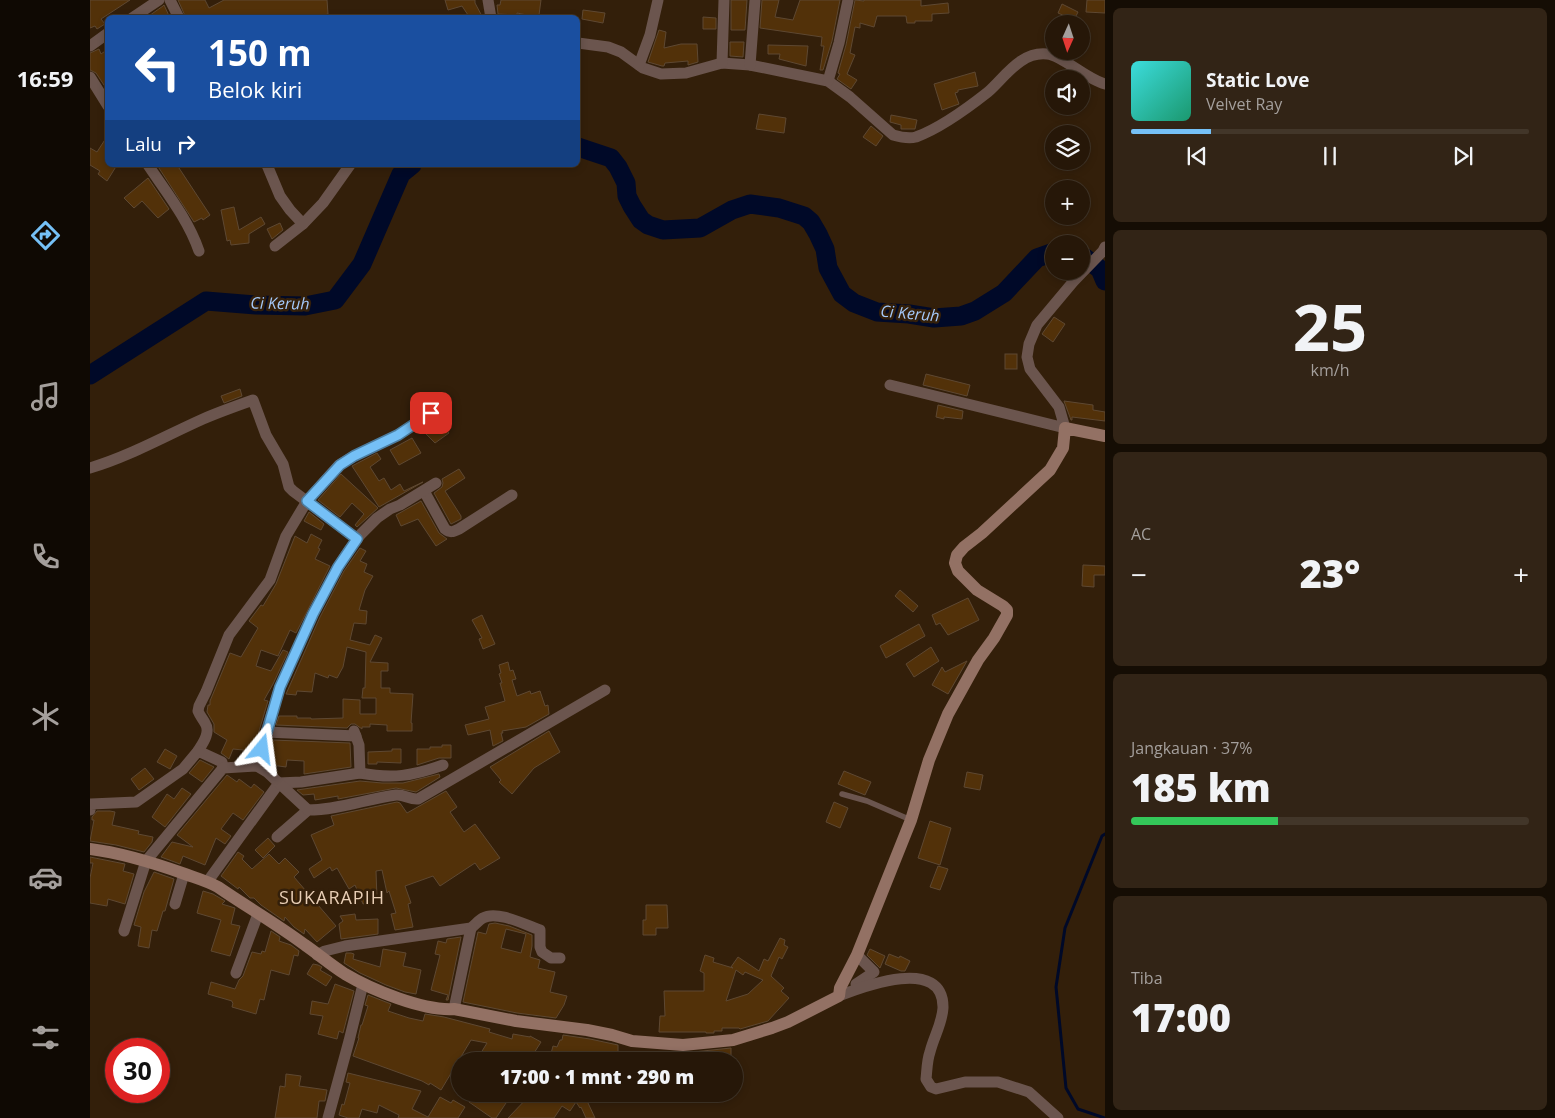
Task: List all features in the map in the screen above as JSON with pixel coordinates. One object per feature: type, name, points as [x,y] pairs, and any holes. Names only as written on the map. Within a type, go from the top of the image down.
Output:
[{"type":"street","points":[[136,15],[159,0]]},
{"type":"street","points":[[170,0],[178,15]]},
{"type":"street","points":[[488,0],[490,15]]},
{"type":"street","points":[[639,65],[650,35],[658,0]]},
{"type":"street","points":[[722,63],[724,0]]},
{"type":"street","points":[[750,65],[754,0]]},
{"type":"street","points":[[828,81],[839,43],[848,0]]},
{"type":"street","points":[[90,46],[105,35]]},
{"type":"street","points":[[580,42],[621,52],[643,68],[661,74],[686,73],[722,63],[750,65],[828,81],[850,97],[893,135],[908,138],[915,137],[959,114],[988,92],[1008,71],[1025,59],[1038,54],[1055,56],[1082,73],[1105,84]]},
{"type":"street","points":[[90,77],[105,101]]},
{"type":"street","points":[[149,167],[175,205],[199,250]]},
{"type":"street","points":[[268,167],[280,196],[290,210],[304,224]]},
{"type":"street","points":[[275,246],[304,224],[323,203],[349,167]]},
{"type":"street","points":[[839,996],[840,988],[857,955],[911,820],[929,760],[948,714],[978,660],[994,638],[1007,615],[1003,606],[977,590],[960,574],[955,563],[957,555],[1050,470],[1063,448],[1065,428],[1059,407],[1030,369],[1027,357],[1029,344],[1037,325],[1104,249]]},
{"type":"street","points":[[890,385],[1105,436]]},
{"type":"street","points":[[90,468],[110,462],[203,420],[253,400],[266,435],[283,464],[292,492],[357,539]]},
{"type":"street","points":[[90,806],[136,802],[183,769],[198,751],[207,733],[206,724],[198,712],[198,706],[206,692],[229,635],[270,580],[286,536],[307,501],[340,465],[354,456],[398,435],[431,413]]},
{"type":"street","points":[[257,766],[280,687],[313,614],[338,567],[357,539],[377,518],[436,484]]},
{"type":"street","points":[[424,491],[448,532],[454,532],[512,495]]},
{"type":"street","points":[[277,837],[308,810],[322,810],[397,794],[414,800],[418,799],[605,690]]},
{"type":"street","points":[[266,732],[355,733],[359,744],[360,773]]},
{"type":"street","points":[[198,751],[222,762],[223,768]]},
{"type":"street","points":[[279,783],[300,782],[360,773],[389,777],[403,776],[421,773],[444,765]]},
{"type":"street","points":[[124,931],[146,861],[223,768],[257,766],[267,772],[308,810]]},
{"type":"street","points":[[208,881],[279,783]]},
{"type":"street","points":[[90,849],[110,851],[208,881],[305,945],[344,974],[363,984],[409,1002],[444,1010],[454,1009],[516,1021],[587,1030],[632,1041],[683,1046],[733,1040],[788,1022],[862,986],[896,979],[915,978],[930,982],[941,994],[943,1006],[942,1021],[930,1052],[927,1070],[926,1079],[931,1087],[936,1089],[965,1082],[998,1082],[1029,1092],[1058,1118]]},
{"type":"street","points":[[175,904],[184,874]]},
{"type":"street","points":[[236,974],[258,914]]},
{"type":"street","points":[[317,954],[345,946],[471,928],[483,918],[498,916],[540,930],[540,947],[542,952],[552,958],[560,958]]},
{"type":"street","points":[[454,1009],[471,928]]},
{"type":"street","points":[[844,979],[844,987],[848,988],[874,972],[857,955]]},
{"type":"street","points":[[328,1118],[350,1041],[363,984]]},
{"type":"lane","points":[[842,794],[867,801],[911,820]]},
{"type":"building","points":[[90,0],[130,0],[105,15],[101,19],[105,24],[97,29],[95,26],[90,28]]},
{"type":"building","points":[[178,0],[205,0],[209,8],[224,0],[327,0],[328,14],[324,15],[185,15]]},
{"type":"building","points":[[445,0],[475,0],[481,15],[468,15],[462,6],[448,10]]},
{"type":"building","points":[[501,0],[541,0],[539,15],[498,14],[497,5],[500,5]]},
{"type":"building","points":[[731,0],[747,0],[745,30],[731,30]]},
{"type":"building","points":[[762,0],[779,0],[775,17],[793,20],[800,0],[840,0],[832,41],[823,70],[820,70],[824,46],[821,46],[822,37],[760,28]]},
{"type":"building","points":[[855,0],[921,0],[921,6],[948,3],[949,13],[932,14],[932,21],[915,21],[915,23],[907,23],[906,16],[877,16],[874,27],[860,23],[860,28],[855,27],[850,53],[855,55],[847,74],[857,80],[851,89],[837,79],[840,74],[838,73]]},
{"type":"building","points":[[1087,0],[1105,0],[1105,13],[1086,12]]},
{"type":"building","points":[[1062,4],[1078,12],[1076,15],[1058,13]]},
{"type":"building","points":[[163,6],[169,15],[150,15]]},
{"type":"building","points":[[583,10],[605,13],[603,23],[582,19]]},
{"type":"building","points":[[703,17],[716,18],[716,29],[703,29]]},
{"type":"building","points":[[659,30],[666,32],[664,48],[681,44],[697,44],[698,62],[688,65],[688,61],[665,63],[662,66],[648,62]]},
{"type":"building","points":[[730,42],[744,42],[743,57],[730,56]]},
{"type":"building","points":[[768,45],[808,46],[806,66],[779,59],[780,54],[768,54]]},
{"type":"building","points":[[99,49],[101,54],[105,51],[105,86],[96,73],[90,70],[90,53]]},
{"type":"building","points":[[975,72],[978,86],[958,90],[955,93],[959,104],[942,110],[934,84]]},
{"type":"building","points":[[759,114],[786,118],[784,133],[756,129]]},
{"type":"building","points":[[891,115],[917,120],[915,129],[901,129],[901,125],[890,122]]},
{"type":"building","points":[[871,126],[883,136],[876,146],[863,137]]},
{"type":"building","points":[[105,140],[105,167],[116,167],[107,181],[98,174],[100,171],[90,165],[90,148],[97,152]]},
{"type":"building","points":[[158,167],[178,167],[210,215],[203,220],[202,218],[194,222]]},
{"type":"building","points":[[148,178],[169,209],[158,218],[142,201],[134,208],[124,198]]},
{"type":"building","points":[[234,207],[239,230],[261,217],[265,224],[249,234],[249,243],[231,245],[230,240],[227,241],[221,210]]},
{"type":"building","points":[[280,223],[283,230],[272,239],[267,229]]},
{"type":"building","points":[[1054,317],[1065,324],[1053,342],[1042,334]]},
{"type":"building","points":[[1005,354],[1017,354],[1017,369],[1005,369]]},
{"type":"building","points":[[926,374],[970,385],[967,396],[923,385]]},
{"type":"building","points":[[240,389],[242,396],[224,403],[221,396]]},
{"type":"building","points":[[1064,401],[1093,405],[1093,410],[1105,412],[1105,421],[1072,417],[1071,420]]},
{"type":"building","points":[[938,405],[963,411],[962,419],[936,417]]},
{"type":"building","points":[[438,420],[449,433],[435,443],[425,433]]},
{"type":"building","points":[[412,438],[421,453],[399,465],[390,450]]},
{"type":"building","points":[[377,453],[381,459],[370,467],[379,481],[384,478],[391,490],[400,484],[404,491],[423,482],[379,507],[352,466]]},
{"type":"building","points":[[459,469],[465,478],[445,491],[461,516],[461,519],[451,524],[434,493],[442,487],[442,479]]},
{"type":"building","points":[[341,474],[378,508],[357,527],[355,525],[364,514],[352,503],[340,517],[318,500]]},
{"type":"building","points":[[421,501],[439,533],[447,539],[436,546],[418,519],[401,526],[396,515]]},
{"type":"building","points":[[309,512],[324,524],[321,530],[304,521]]},
{"type":"building","points":[[311,534],[322,540],[315,559],[330,566],[296,633],[290,630],[278,656],[261,650],[256,666],[271,671],[283,650],[288,652],[264,700],[268,701],[253,751],[233,749],[229,759],[221,753],[227,740],[214,732],[214,724],[207,712],[208,705],[210,705],[230,653],[241,657],[258,628],[249,621],[261,605],[263,606],[276,584],[295,536],[307,543]]},
{"type":"building","points":[[360,548],[366,551],[360,561],[367,564],[364,572],[373,576],[365,590],[359,610],[367,611],[366,624],[354,623],[350,640],[370,645],[375,635],[382,638],[370,662],[388,663],[388,671],[381,671],[381,688],[390,688],[390,693],[413,694],[412,731],[387,731],[387,725],[370,724],[370,727],[362,727],[362,729],[355,724],[351,724],[347,728],[276,725],[279,716],[297,716],[297,718],[311,719],[343,718],[343,699],[360,700],[360,714],[376,714],[376,698],[362,698],[363,688],[365,688],[366,652],[347,647],[343,667],[337,678],[329,675],[328,678],[315,673],[312,692],[297,691],[296,695],[286,694],[320,617],[344,571]]},
{"type":"building","points":[[1083,565],[1105,566],[1105,575],[1094,575],[1094,587],[1082,586]]},
{"type":"building","points":[[900,590],[918,606],[913,612],[895,596]]},
{"type":"building","points":[[968,598],[979,620],[948,635],[940,623],[936,625],[932,615]]},
{"type":"building","points":[[482,615],[495,644],[483,649],[479,639],[482,638],[472,620]]},
{"type":"building","points":[[919,624],[925,636],[886,658],[880,646]]},
{"type":"building","points":[[931,647],[939,661],[914,677],[906,664]]},
{"type":"building","points":[[967,661],[948,694],[932,685],[942,667],[945,672]]},
{"type":"building","points":[[508,662],[510,671],[513,670],[516,679],[512,680],[517,696],[530,691],[531,694],[540,691],[545,706],[548,705],[549,714],[526,727],[502,731],[503,741],[493,746],[490,730],[468,735],[465,725],[489,719],[485,707],[505,701],[500,683],[502,683],[499,665]]},
{"type":"building","points":[[549,731],[560,752],[534,768],[512,794],[499,782],[501,780],[490,767]]},
{"type":"building","points":[[272,740],[350,743],[351,767],[304,774],[304,761],[287,760],[286,767],[271,765],[272,754],[268,754]]},
{"type":"building","points":[[442,745],[451,745],[451,758],[439,758],[417,765],[417,749],[430,749],[430,747],[442,747]]},
{"type":"building","points":[[165,749],[177,756],[170,769],[157,762]]},
{"type":"building","points":[[392,749],[401,749],[401,763],[377,762],[377,764],[368,764],[368,752],[392,751]]},
{"type":"building","points":[[200,760],[214,767],[202,782],[189,773]]},
{"type":"building","points":[[145,768],[154,779],[139,790],[131,779]]},
{"type":"building","points":[[844,771],[871,782],[865,795],[838,784]]},
{"type":"building","points":[[967,772],[983,775],[980,790],[964,787]]},
{"type":"building","points":[[439,774],[440,777],[416,792],[396,788],[338,799],[338,796],[315,800],[314,794],[303,795],[297,790],[360,781],[403,783]]},
{"type":"building","points":[[227,775],[237,782],[239,779],[251,788],[254,784],[264,792],[243,820],[233,813],[221,829],[231,836],[225,844],[216,838],[205,865],[183,856],[180,864],[161,857],[172,842],[193,847],[177,835]]},
{"type":"building","points":[[182,788],[191,794],[165,827],[152,817],[167,794],[174,799]]},
{"type":"building","points":[[446,791],[457,807],[450,812],[464,832],[475,824],[500,858],[480,870],[475,863],[440,886],[433,876],[405,886],[411,903],[408,904],[413,927],[395,930],[391,914],[396,913],[389,891],[387,893],[382,870],[376,871],[377,899],[363,904],[355,885],[349,889],[337,868],[332,871],[330,867],[314,878],[309,869],[322,860],[311,835],[334,825],[331,816],[397,802],[400,803],[407,813]]},
{"type":"building","points":[[834,802],[848,808],[840,828],[826,822]]},
{"type":"building","points":[[97,811],[115,812],[112,825],[139,831],[138,834],[153,837],[152,842],[144,852],[90,841],[94,820],[92,820],[92,817]]},
{"type":"building","points":[[930,821],[951,828],[940,865],[918,858]]},
{"type":"building","points":[[268,838],[275,846],[263,858],[255,850]]},
{"type":"building","points":[[238,852],[244,856],[242,859],[252,869],[269,854],[279,864],[285,858],[299,872],[294,877],[336,926],[317,942],[305,929],[304,934],[285,917],[284,921],[254,898],[250,898],[239,887],[238,889],[221,876]]},
{"type":"building","points":[[90,857],[125,864],[123,871],[134,874],[125,904],[108,899],[107,906],[90,903],[90,878],[93,863],[90,863]]},
{"type":"building","points":[[938,866],[948,869],[940,890],[930,887]]},
{"type":"building","points":[[154,872],[174,879],[157,931],[152,930],[149,948],[138,946],[141,927],[134,925],[144,892]]},
{"type":"building","points":[[203,891],[225,901],[222,904],[235,908],[231,924],[240,926],[230,956],[211,951],[221,920],[197,913]]},
{"type":"building","points":[[646,905],[667,905],[668,928],[656,928],[656,935],[643,935]]},
{"type":"building","points":[[355,914],[356,920],[378,919],[378,934],[341,939],[339,924],[343,921],[340,916]]},
{"type":"building","points":[[495,923],[509,926],[532,935],[530,957],[540,960],[538,968],[555,972],[550,992],[567,996],[556,1018],[517,1013],[463,1002],[478,932],[486,934],[489,924]],"holes":[[[506,929],[526,934],[521,953],[501,948]]]},
{"type":"building","points":[[271,931],[280,937],[279,941],[291,945],[299,951],[298,956],[294,955],[289,975],[271,970],[264,1000],[260,999],[256,1014],[232,1007],[232,1001],[208,994],[211,982],[235,989],[243,976],[252,952],[261,954],[262,951],[265,952]]},
{"type":"building","points":[[461,937],[448,1000],[446,1000],[448,995],[431,990],[440,955],[435,954],[438,941],[446,943],[447,939]]},
{"type":"building","points":[[780,938],[785,940],[784,945],[788,947],[782,959],[779,957],[771,976],[784,988],[781,991],[789,998],[768,1021],[740,1029],[722,1028],[722,1031],[714,1031],[714,1033],[659,1032],[660,1016],[665,1016],[664,991],[704,991],[704,973],[700,971],[705,955],[714,958],[713,962],[733,968],[731,967],[738,957],[759,971],[764,959],[768,961]],"holes":[[[736,970],[743,975],[745,972],[763,980],[748,994],[726,1001]]]},
{"type":"building","points":[[383,949],[406,953],[403,966],[421,970],[416,994],[386,985],[344,963],[346,953],[351,953],[354,954],[353,959],[380,967]]},
{"type":"building","points":[[870,949],[885,956],[880,968],[867,955]]},
{"type":"building","points":[[889,954],[899,958],[900,956],[910,961],[905,971],[885,964]]},
{"type":"building","points":[[313,964],[322,967],[320,970],[332,977],[326,986],[307,974]]},
{"type":"building","points":[[335,984],[354,991],[343,1033],[339,1031],[337,1039],[318,1034],[323,1016],[310,1014],[312,1001],[328,1004]]},
{"type":"building","points":[[368,995],[391,1004],[388,1011],[409,1018],[423,1021],[425,1014],[444,1017],[490,1029],[489,1032],[512,1039],[513,1034],[530,1036],[541,1042],[535,1052],[482,1052],[487,1043],[471,1040],[464,1052],[451,1052],[451,1073],[441,1090],[430,1083],[429,1085],[353,1056],[368,1006],[365,1005]]},
{"type":"building","points":[[563,1035],[618,1045],[618,1052],[551,1052],[553,1046],[557,1047],[560,1040],[562,1040]]},
{"type":"building","points":[[731,1048],[731,1052],[693,1052]]},
{"type":"building","points":[[348,1073],[421,1091],[412,1109],[428,1117],[440,1097],[465,1107],[458,1118],[398,1118],[399,1115],[379,1105],[377,1113],[362,1109],[359,1118],[348,1118],[339,1115],[350,1083],[346,1082]]},
{"type":"building","points":[[286,1074],[301,1076],[299,1086],[327,1090],[325,1101],[319,1101],[317,1118],[275,1118],[280,1086],[285,1087]]},
{"type":"building","points":[[469,1102],[507,1102],[496,1118],[492,1118]]},
{"type":"building","points":[[523,1102],[576,1102],[570,1111],[562,1106],[554,1118],[508,1118]]},
{"type":"building","points":[[576,1102],[589,1102],[595,1118],[586,1118]]},
{"type":"waterway","name":"Ci Keruh","points":[[580,148],[611,158],[626,183],[627,196],[641,220],[648,225],[663,230],[700,228],[732,210],[750,204],[779,208],[804,216],[811,222],[818,234],[825,249],[828,268],[842,294],[854,303],[877,312],[934,318],[961,316],[975,311],[1004,293],[1037,258],[1045,255]]},
{"type":"waterway","name":"Ci Keruh","points":[[90,375],[206,301],[305,306],[335,300],[362,264],[401,174],[410,167]]},
{"type":"waterway","name":"Ci Keruh","points":[[1090,262],[1100,269],[1105,281]]},
{"type":"waterway","points":[[1105,834],[1102,836],[1065,928],[1056,987],[1066,1088],[1078,1109],[1105,1118]]},
{"type":"district","name":"SUKARAPIH","points":[[332,898]]},
{"type":"route","points":[[262,749],[280,687],[313,614],[338,567],[357,539],[307,501],[340,465],[354,456],[398,435],[431,413]]}]
